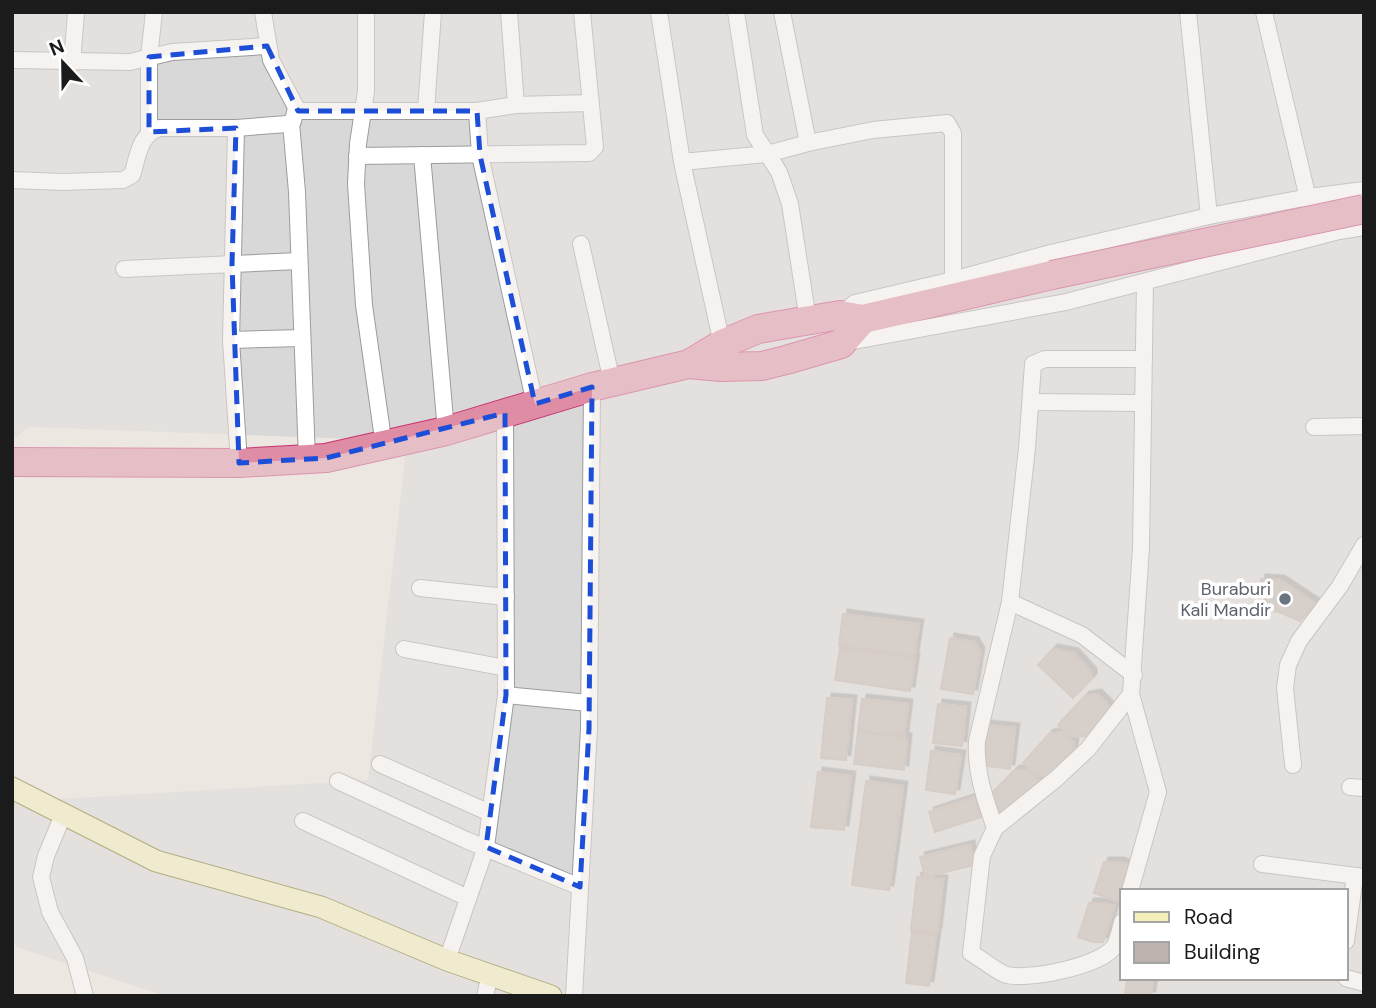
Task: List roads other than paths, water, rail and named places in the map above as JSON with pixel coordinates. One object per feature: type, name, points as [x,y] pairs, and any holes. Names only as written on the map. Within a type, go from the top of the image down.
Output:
[{"type":"highway","points":[[12,462],[239,463],[326,458],[446,431],[602,384],[689,363],[722,344],[758,329],[808,320],[851,317],[1364,209]]},
{"type":"highway","points":[[689,363],[721,367],[762,366],[786,360],[841,344],[851,317]]},
{"type":"highway","points":[[777,325],[794,334],[795,349],[786,360]]},
{"type":"main road","points":[[12,788],[156,861],[321,907],[447,960],[488,986],[551,996]]},
{"type":"street","points":[[72,63],[76,12]]},
{"type":"street","points":[[149,132],[149,57],[154,12]]},
{"type":"street","points":[[263,12],[267,46],[295,117],[307,460]]},
{"type":"street","points":[[366,12],[366,91],[356,184],[364,305],[384,446]]},
{"type":"street","points":[[426,110],[433,12]]},
{"type":"street","points":[[509,12],[516,105]]},
{"type":"street","points":[[357,156],[591,152],[595,147],[582,12]]},
{"type":"street","points":[[659,12],[682,162],[722,344]]},
{"type":"street","points":[[736,12],[755,135],[779,172],[790,204],[808,320]]},
{"type":"street","points":[[782,12],[807,143]]},
{"type":"street","points":[[1188,12],[1209,216]]},
{"type":"street","points":[[1264,12],[1308,197],[1315,238]]},
{"type":"street","points":[[12,60],[130,62],[172,52],[267,46]]},
{"type":"street","points":[[12,180],[123,180],[132,175],[143,138],[159,128],[236,128],[295,117],[362,110],[477,111],[516,105],[590,103]]},
{"type":"street","points":[[477,111],[480,155],[535,404]]},
{"type":"street","points":[[682,162],[767,154],[873,130],[947,123],[953,133],[953,280]]},
{"type":"street","points":[[236,128],[231,340],[239,463]]},
{"type":"street","points":[[422,155],[446,431]]},
{"type":"street","points":[[851,317],[855,303],[1051,253],[1209,216],[1308,197],[1364,190]]},
{"type":"street","points":[[841,344],[1066,302],[1364,227]]},
{"type":"street","points":[[574,996],[602,384],[581,244]]},
{"type":"street","points":[[124,269],[299,261]]},
{"type":"street","points":[[1131,889],[1158,792],[1131,694],[1141,548],[1145,282]]},
{"type":"street","points":[[231,340],[302,338]]},
{"type":"street","points":[[995,828],[982,790],[976,760],[977,741],[1010,602],[1032,402],[1032,370],[1037,361],[1045,359],[1144,359]]},
{"type":"street","points":[[1032,402],[1143,403]]},
{"type":"street","points":[[447,960],[486,847],[506,695],[505,413]]},
{"type":"street","points":[[1314,427],[1364,426]]},
{"type":"street","points":[[1293,765],[1285,688],[1288,665],[1299,640],[1340,586],[1364,545]]},
{"type":"street","points":[[421,588],[506,597]]},
{"type":"street","points":[[1010,602],[1082,635],[1134,675]]},
{"type":"street","points":[[404,649],[506,668]]},
{"type":"street","points":[[1120,928],[1113,948],[1089,963],[1066,970],[1028,976],[1005,975],[971,953],[982,856],[995,828],[1088,749],[1131,694]]},
{"type":"street","points":[[506,695],[589,703]]},
{"type":"street","points":[[380,764],[491,813]]},
{"type":"street","points":[[338,781],[466,840],[580,887]]},
{"type":"street","points":[[64,815],[46,856],[41,877],[50,912],[75,958],[85,996]]},
{"type":"street","points":[[303,821],[468,898]]},
{"type":"street","points":[[1262,864],[1359,877],[1348,931]]},
{"type":"place","name":"Buraburi Kali Mandir","points":[[1285,599]]}]
